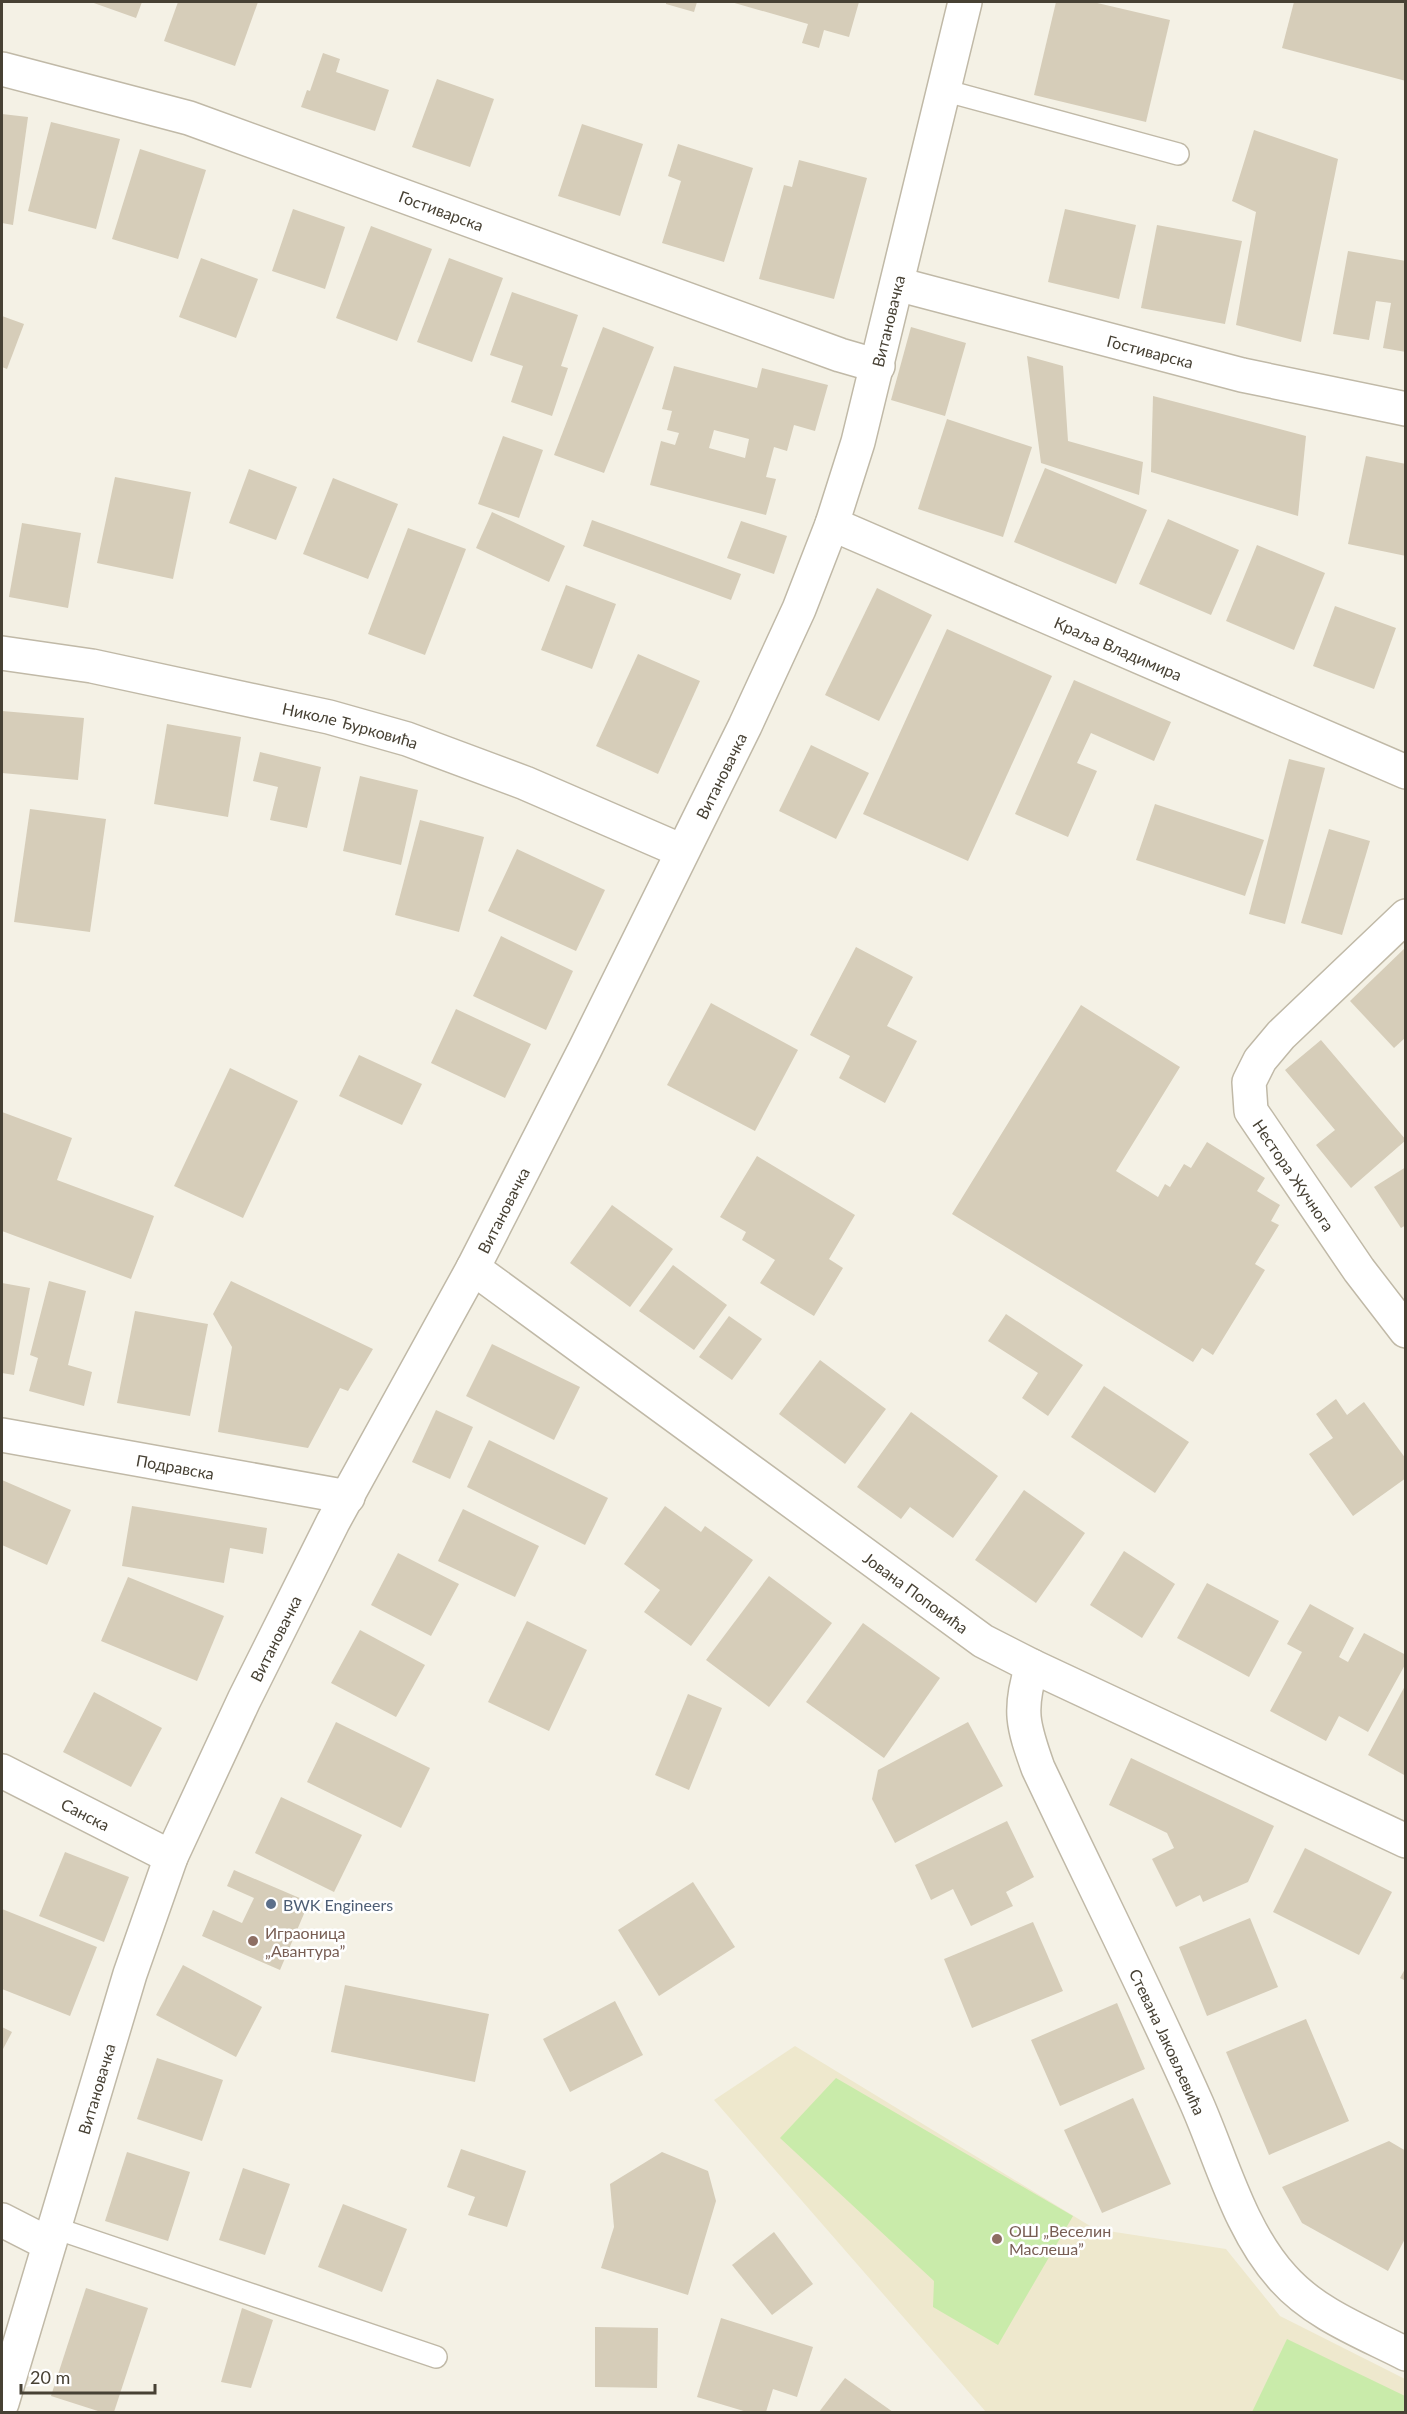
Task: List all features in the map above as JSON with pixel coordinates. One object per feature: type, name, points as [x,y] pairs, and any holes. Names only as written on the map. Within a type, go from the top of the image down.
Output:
[{"type":"street","name":"Витановачка","points":[[2,2403],[130,1974],[171,1857],[244,1700],[333,1522],[473,1268],[770,675],[832,524],[858,442],[878,366],[965,2]]},
{"type":"street","name":"Гостиварска","points":[[2,69],[189,118],[840,355],[878,366]]},
{"type":"street","name":"Гостиварска","points":[[897,284],[1242,375],[1406,409]]},
{"type":"street","name":"Краља Владимира","points":[[832,524],[1406,772]]},
{"type":"street","name":"Николе Ђурковића","points":[[2,652],[92,666],[329,717],[407,739],[525,783],[682,851]]},
{"type":"street","name":"Нестора Жучнога","points":[[1406,916],[1281,1035],[1254,1070],[1249,1082],[1251,1111],[1359,1270],[1406,1331]]},
{"type":"street","name":"Јована Поповића","points":[[473,1268],[965,1629],[1032,1666],[1406,1841]]},
{"type":"street","name":"Подравска","points":[[2,1435],[348,1497]]},
{"type":"street","name":"Стевана Јаковљевића","points":[[1032,1666],[1022,1703],[1026,1728],[1038,1768],[1197,2104],[1252,2237],[1283,2278],[1303,2298],[1406,2354]]},
{"type":"street","name":"Санска","points":[[2,1771],[171,1857]]},
{"type":"street","points":[[2,2220],[52,2236]]},
{"type":"lane","points":[[943,90],[1178,154]]},
{"type":"lane","points":[[52,2236],[436,2357]]},
{"type":"shaded area","name":"ОШ „Веселин Маслеша”","points":[[795,2046],[1095,2229],[1226,2249],[1280,2316],[1405,2379],[1405,2412],[986,2412],[714,2100]]},
{"type":"green space","points":[[836,2078],[1073,2216],[998,2345],[933,2307],[934,2281],[780,2138]]},
{"type":"green space","points":[[1287,2339],[1405,2396],[1405,2412],[1252,2412]]},
{"type":"building","points":[[91,2],[142,2],[136,18]]},
{"type":"building","points":[[178,2],[258,2],[235,66],[164,41]]},
{"type":"building","points":[[666,2],[697,2],[694,12],[666,4]]},
{"type":"building","points":[[731,2],[859,2],[849,37],[824,30],[819,48],[802,43],[808,24]]},
{"type":"building","points":[[1056,2],[1093,2],[1170,20],[1146,122],[1034,95]]},
{"type":"building","points":[[1294,2],[1406,2],[1406,81],[1282,48]]},
{"type":"building","points":[[323,53],[340,59],[336,72],[389,90],[375,131],[301,107],[307,90],[310,91]]},
{"type":"building","points":[[437,79],[494,99],[470,167],[412,147]]},
{"type":"building","points":[[2,114],[28,117],[13,225],[2,223]]},
{"type":"building","points":[[51,122],[120,139],[96,229],[28,211]]},
{"type":"building","points":[[582,124],[643,144],[620,216],[558,196]]},
{"type":"building","points":[[1254,130],[1338,159],[1301,342],[1236,325],[1256,212],[1232,201]]},
{"type":"building","points":[[678,144],[753,168],[724,262],[662,243],[681,181],[668,176]]},
{"type":"building","points":[[140,149],[206,170],[178,259],[112,239]]},
{"type":"building","points":[[799,160],[867,178],[834,299],[759,279],[784,185],[792,187]]},
{"type":"building","points":[[293,209],[345,227],[325,289],[272,271]]},
{"type":"building","points":[[1065,209],[1136,225],[1119,299],[1048,282]]},
{"type":"building","points":[[1157,225],[1242,241],[1225,324],[1141,308]]},
{"type":"building","points":[[371,226],[432,249],[397,341],[336,318]]},
{"type":"building","points":[[1348,251],[1406,261],[1406,352],[1383,348],[1391,303],[1376,301],[1369,340],[1333,334]]},
{"type":"building","points":[[201,258],[258,279],[236,338],[179,317]]},
{"type":"building","points":[[449,258],[503,278],[472,362],[417,342]]},
{"type":"building","points":[[512,292],[578,315],[561,366],[568,368],[552,416],[511,402],[523,366],[490,355]]},
{"type":"building","points":[[2,316],[24,324],[7,369],[2,367]]},
{"type":"building","points":[[603,327],[654,347],[604,473],[554,455]]},
{"type":"building","points":[[911,327],[966,343],[945,416],[891,400]]},
{"type":"building","points":[[1027,356],[1063,366],[1068,441],[1143,462],[1139,495],[1041,463]]},
{"type":"building","points":[[674,366],[757,388],[762,368],[828,385],[815,431],[794,425],[787,451],[774,447],[766,477],[776,479],[766,515],[650,485],[661,441],[675,445],[679,433],[667,430],[672,411],[662,409]],"holes":[[[714,430],[749,439],[745,458],[709,448]]]},
{"type":"building","points":[[1153,396],[1306,436],[1298,516],[1151,472]]},
{"type":"building","points":[[947,419],[1032,447],[1003,537],[918,509]]},
{"type":"building","points":[[503,436],[543,450],[519,518],[478,504]]},
{"type":"building","points":[[1366,456],[1406,464],[1406,556],[1348,544]]},
{"type":"building","points":[[1045,468],[1147,510],[1116,584],[1014,542]]},
{"type":"building","points":[[249,469],[297,487],[276,540],[229,523]]},
{"type":"building","points":[[115,477],[191,492],[173,579],[97,563]]},
{"type":"building","points":[[333,478],[398,504],[368,579],[303,554]]},
{"type":"building","points":[[492,512],[565,546],[549,582],[476,548]]},
{"type":"building","points":[[1168,519],[1239,550],[1211,615],[1139,584]]},
{"type":"building","points":[[592,520],[741,574],[731,600],[583,546]]},
{"type":"building","points":[[741,521],[787,536],[774,574],[727,558]]},
{"type":"building","points":[[22,523],[81,533],[68,608],[9,597]]},
{"type":"building","points":[[408,528],[466,549],[425,655],[368,634]]},
{"type":"building","points":[[1257,545],[1325,573],[1294,650],[1226,621]]},
{"type":"building","points":[[566,585],[616,604],[592,669],[541,650]]},
{"type":"building","points":[[877,588],[932,615],[879,721],[825,695]]},
{"type":"building","points":[[1335,606],[1396,628],[1374,689],[1313,666]]},
{"type":"building","points":[[947,629],[1052,676],[968,861],[863,814]]},
{"type":"building","points":[[638,654],[700,681],[658,774],[596,746]]},
{"type":"building","points":[[1074,680],[1171,722],[1154,761],[1091,733],[1077,763],[1097,771],[1068,837],[1015,814]]},
{"type":"building","points":[[2,711],[84,718],[78,780],[2,773]]},
{"type":"building","points":[[167,724],[241,737],[228,817],[154,804]]},
{"type":"building","points":[[811,745],[869,773],[836,839],[779,811]]},
{"type":"building","points":[[260,752],[321,767],[307,828],[270,820],[278,787],[253,781]]},
{"type":"building","points":[[1289,759],[1325,768],[1285,924],[1249,914]]},
{"type":"building","points":[[360,776],[418,790],[401,865],[343,851]]},
{"type":"building","points":[[1155,804],[1264,840],[1245,896],[1136,860]]},
{"type":"building","points":[[30,809],[106,819],[90,932],[14,922]]},
{"type":"building","points":[[420,820],[484,837],[459,932],[395,915]]},
{"type":"building","points":[[1329,829],[1370,841],[1342,935],[1301,923]]},
{"type":"building","points":[[517,849],[605,890],[576,951],[488,911]]},
{"type":"building","points":[[501,936],[573,971],[546,1030],[473,996]]},
{"type":"building","points":[[856,947],[913,977],[887,1026],[917,1041],[885,1103],[839,1078],[850,1056],[810,1035]]},
{"type":"building","points":[[1406,947],[1406,1037],[1394,1048],[1350,1001]]},
{"type":"building","points":[[711,1003],[798,1050],[755,1131],[667,1085]]},
{"type":"building","points":[[1081,1005],[1180,1067],[1116,1171],[1158,1197],[1165,1184],[1170,1187],[1184,1164],[1191,1168],[1207,1142],[1265,1178],[1257,1191],[1280,1205],[1271,1221],[1279,1225],[1255,1264],[1265,1270],[1213,1355],[1202,1348],[1193,1362],[952,1214]]},
{"type":"building","points":[[456,1009],[531,1044],[505,1098],[431,1063]]},
{"type":"building","points":[[1321,1040],[1406,1140],[1351,1188],[1316,1145],[1335,1130],[1285,1070]]},
{"type":"building","points":[[359,1055],[422,1084],[402,1125],[339,1096]]},
{"type":"building","points":[[230,1068],[298,1101],[243,1218],[174,1186]]},
{"type":"building","points":[[2,1112],[72,1138],[57,1180],[154,1216],[131,1279],[2,1231]]},
{"type":"building","points":[[757,1156],[855,1215],[829,1259],[843,1268],[814,1316],[760,1283],[775,1260],[742,1240],[746,1232],[720,1217]]},
{"type":"building","points":[[1406,1167],[1406,1225],[1401,1228],[1374,1187]]},
{"type":"building","points":[[612,1205],[673,1249],[630,1307],[570,1263]]},
{"type":"building","points":[[673,1265],[727,1305],[694,1350],[639,1311]]},
{"type":"building","points":[[49,1281],[86,1291],[68,1365],[92,1372],[84,1406],[29,1391],[38,1358],[30,1355]]},
{"type":"building","points":[[231,1281],[373,1349],[348,1391],[340,1388],[308,1448],[218,1432],[232,1347],[213,1314]]},
{"type":"building","points":[[2,1283],[30,1288],[14,1375],[2,1373]]},
{"type":"building","points":[[135,1311],[208,1324],[190,1416],[117,1403]]},
{"type":"building","points":[[1006,1314],[1083,1365],[1048,1416],[1022,1398],[1038,1373],[988,1341]]},
{"type":"building","points":[[729,1316],[762,1339],[732,1380],[699,1357]]},
{"type":"building","points":[[492,1344],[580,1387],[554,1440],[466,1396]]},
{"type":"building","points":[[820,1360],[886,1409],[845,1464],[779,1414]]},
{"type":"building","points":[[1104,1386],[1189,1442],[1155,1493],[1071,1437]]},
{"type":"building","points":[[1336,1399],[1347,1415],[1364,1402],[1406,1459],[1406,1478],[1353,1516],[1309,1454],[1333,1438],[1316,1414]]},
{"type":"building","points":[[436,1410],[473,1427],[450,1479],[412,1462]]},
{"type":"building","points":[[911,1412],[998,1476],[953,1538],[910,1507],[901,1519],[857,1487]]},
{"type":"building","points":[[489,1440],[608,1498],[585,1545],[467,1487]]},
{"type":"building","points":[[2,1480],[71,1510],[47,1565],[2,1545]]},
{"type":"building","points":[[1024,1490],[1085,1533],[1036,1603],[975,1560]]},
{"type":"building","points":[[132,1506],[267,1528],[263,1554],[230,1548],[224,1583],[122,1566]]},
{"type":"building","points":[[665,1506],[701,1532],[705,1526],[753,1560],[691,1646],[644,1612],[660,1590],[624,1564]]},
{"type":"building","points":[[463,1509],[539,1546],[515,1597],[438,1561]]},
{"type":"building","points":[[1124,1551],[1175,1584],[1142,1638],[1090,1605]]},
{"type":"building","points":[[398,1553],[459,1584],[431,1636],[371,1605]]},
{"type":"building","points":[[769,1576],[832,1623],[769,1707],[706,1660]]},
{"type":"building","points":[[128,1577],[224,1616],[197,1681],[101,1641]]},
{"type":"building","points":[[1207,1583],[1279,1621],[1249,1677],[1177,1638]]},
{"type":"building","points":[[1310,1604],[1354,1628],[1339,1657],[1348,1662],[1364,1633],[1406,1655],[1406,1663],[1368,1732],[1339,1716],[1326,1741],[1270,1711],[1302,1652],[1287,1644]]},
{"type":"building","points":[[527,1621],[587,1650],[549,1731],[488,1702]]},
{"type":"building","points":[[863,1623],[940,1678],[884,1758],[806,1702]]},
{"type":"building","points":[[360,1630],[425,1665],[396,1717],[331,1683]]},
{"type":"building","points":[[1406,1684],[1406,1776],[1368,1755]]},
{"type":"building","points":[[94,1692],[162,1728],[131,1787],[63,1752]]},
{"type":"building","points":[[688,1694],[722,1708],[689,1790],[655,1775]]},
{"type":"building","points":[[336,1722],[430,1768],[401,1828],[307,1782]]},
{"type":"building","points":[[968,1722],[1003,1786],[895,1843],[872,1799],[878,1770]]},
{"type":"building","points":[[1131,1758],[1274,1826],[1248,1882],[1203,1902],[1200,1895],[1176,1907],[1152,1859],[1174,1848],[1167,1833],[1109,1805]]},
{"type":"building","points":[[281,1797],[362,1835],[334,1892],[255,1853]]},
{"type":"building","points":[[1007,1821],[1034,1877],[1006,1892],[1013,1906],[971,1926],[953,1889],[931,1900],[915,1865]]},
{"type":"building","points":[[1305,1848],[1392,1892],[1359,1955],[1273,1912]]},
{"type":"building","points":[[65,1852],[129,1877],[104,1942],[39,1916]]},
{"type":"building","points":[[234,1870],[309,1902],[280,1970],[202,1936],[213,1910],[242,1923],[254,1898],[227,1886]]},
{"type":"building","points":[[693,1882],[735,1947],[659,1996],[618,1930]]},
{"type":"building","points":[[2,1909],[97,1947],[70,2016],[2,1989]]},
{"type":"building","points":[[1250,1918],[1278,1987],[1207,2016],[1179,1947]]},
{"type":"building","points":[[1033,1922],[1063,1991],[972,2028],[944,1959]]},
{"type":"building","points":[[183,1965],[262,2007],[236,2057],[156,2015]]},
{"type":"building","points":[[1406,1967],[1406,1981],[1400,1978]]},
{"type":"building","points":[[345,1985],[489,2014],[475,2082],[331,2052]]},
{"type":"building","points":[[615,2001],[643,2055],[570,2092],[543,2039]]},
{"type":"building","points":[[1117,2003],[1145,2069],[1060,2106],[1031,2040]]},
{"type":"building","points":[[1306,2019],[1349,2121],[1269,2155],[1226,2052]]},
{"type":"building","points":[[2,2027],[12,2032],[2,2051]]},
{"type":"building","points":[[157,2058],[223,2080],[202,2141],[137,2119]]},
{"type":"building","points":[[1133,2098],[1171,2184],[1102,2213],[1064,2130]]},
{"type":"building","points":[[1389,2141],[1406,2151],[1406,2237],[1388,2271],[1302,2223],[1282,2187]]},
{"type":"building","points":[[461,2149],[526,2171],[507,2227],[468,2215],[475,2197],[447,2187]]},
{"type":"building","points":[[127,2152],[190,2172],[168,2241],[105,2221]]},
{"type":"building","points":[[662,2152],[708,2171],[716,2201],[688,2295],[601,2268],[614,2227],[610,2184]]},
{"type":"building","points":[[243,2168],[290,2184],[265,2255],[219,2240]]},
{"type":"building","points":[[343,2204],[407,2229],[382,2292],[318,2267]]},
{"type":"building","points":[[774,2232],[813,2284],[772,2315],[732,2265]]},
{"type":"building","points":[[86,2288],[148,2308],[114,2412],[101,2412],[51,2396]]},
{"type":"building","points":[[242,2308],[273,2320],[251,2388],[221,2382]]},
{"type":"building","points":[[721,2318],[813,2347],[797,2397],[773,2389],[766,2412],[747,2412],[697,2397]]},
{"type":"building","points":[[595,2327],[658,2328],[657,2388],[595,2387]]},
{"type":"building","points":[[845,2378],[893,2412],[819,2412]]},
{"type":"place","name":"BWK Engineers","points":[[271,1904]]},
{"type":"place","name":"Играоница „Авантура”","points":[[253,1941]]},
{"type":"place","name":"ОШ „Веселин Маслеша”","points":[[997,2239]]}]
